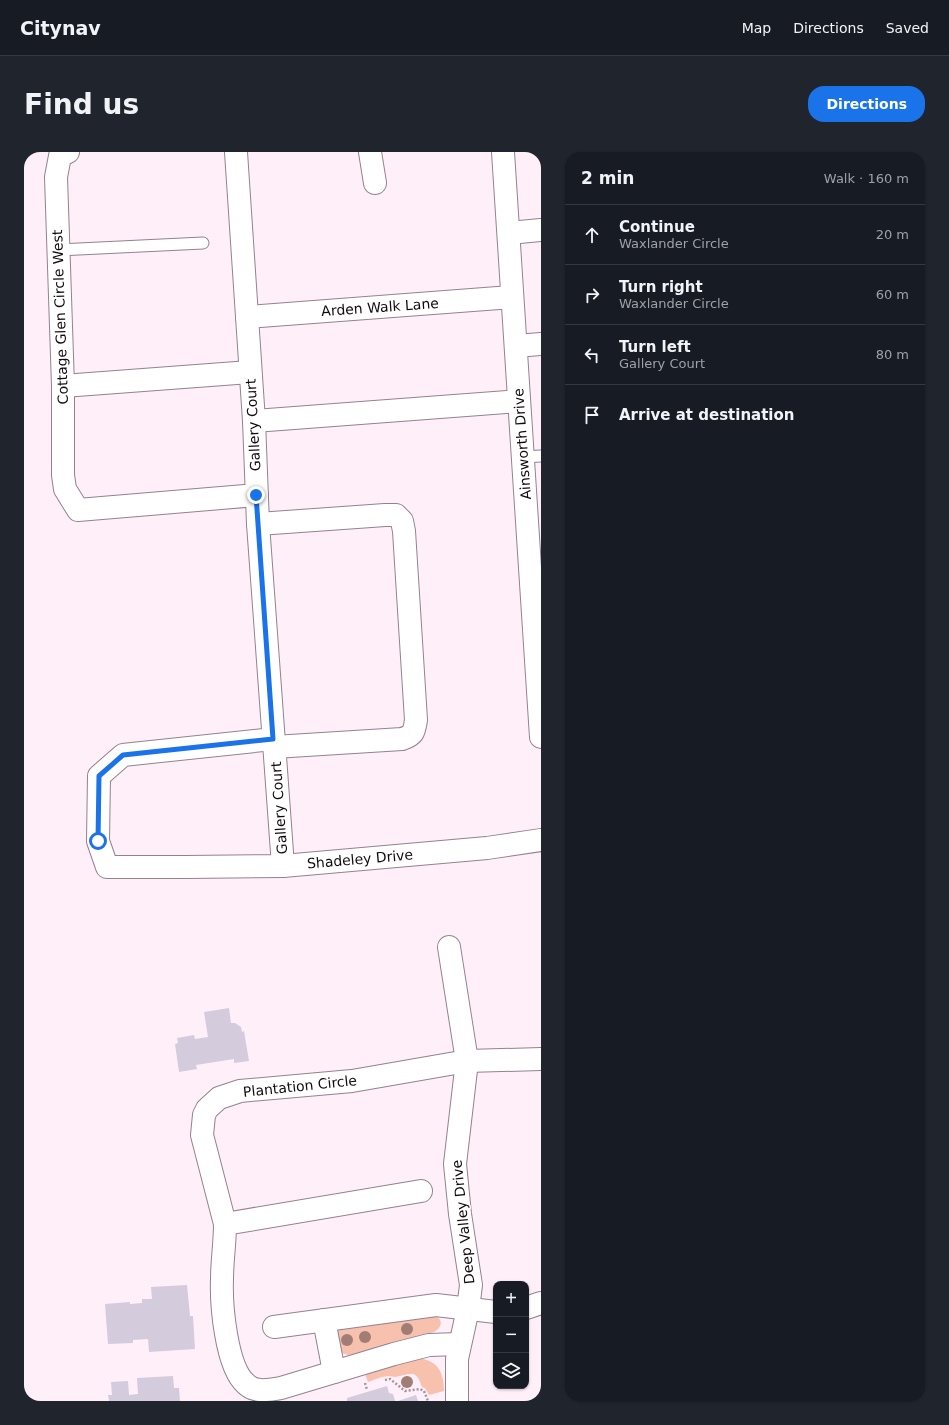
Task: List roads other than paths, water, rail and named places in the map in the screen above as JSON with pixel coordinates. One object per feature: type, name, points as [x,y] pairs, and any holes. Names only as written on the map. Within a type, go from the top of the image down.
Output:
[{"type":"street","name":"Cottage Glen Circle West","points":[[68,152],[60,156],[56,177],[63,386],[63,475],[65,489],[78,510],[256,495]]},
{"type":"street","name":"Gallery Court","points":[[236,152],[254,421],[256,495],[283,866]]},
{"type":"street","points":[[370,152],[375,183]]},
{"type":"street","name":"Ainsworth Drive","points":[[503,152],[519,401],[532,457],[541,737]]},
{"type":"street","points":[[508,233],[541,230]]},
{"type":"street","name":"Arden Walk Lane","points":[[247,317],[512,297]]},
{"type":"street","points":[[516,346],[541,344]]},
{"type":"street","points":[[63,386],[250,372]]},
{"type":"street","points":[[254,421],[519,401]]},
{"type":"street","points":[[258,524],[396,515],[402,521],[404,531],[416,720],[414,731],[410,736],[402,739],[274,743]]},
{"type":"street","name":"Shadeley Drive","points":[[274,743],[123,755],[99,776],[98,841],[107,867],[186,868],[283,866],[487,848],[541,840]]},
{"type":"street","name":"Deep Valley Drive","points":[[449,947],[467,1060],[455,1164],[460,1214],[471,1285],[468,1309],[459,1344],[457,1359],[457,1401]]},
{"type":"street","name":"Plantation Circle","points":[[459,1344],[429,1345],[280,1388],[242,1393],[239,1376],[233,1364],[229,1348],[223,1304],[222,1279],[225,1224],[202,1135],[204,1115],[207,1109],[219,1098],[240,1091],[352,1081],[467,1060],[541,1059]]},
{"type":"street","points":[[225,1224],[421,1191]]},
{"type":"street","points":[[529,1307],[541,1304]]},
{"type":"street","points":[[274,1327],[436,1305],[493,1312]]},
{"type":"street","points":[[324,1320],[334,1372]]},
{"type":"lane","points":[[58,250],[203,243]]}]
